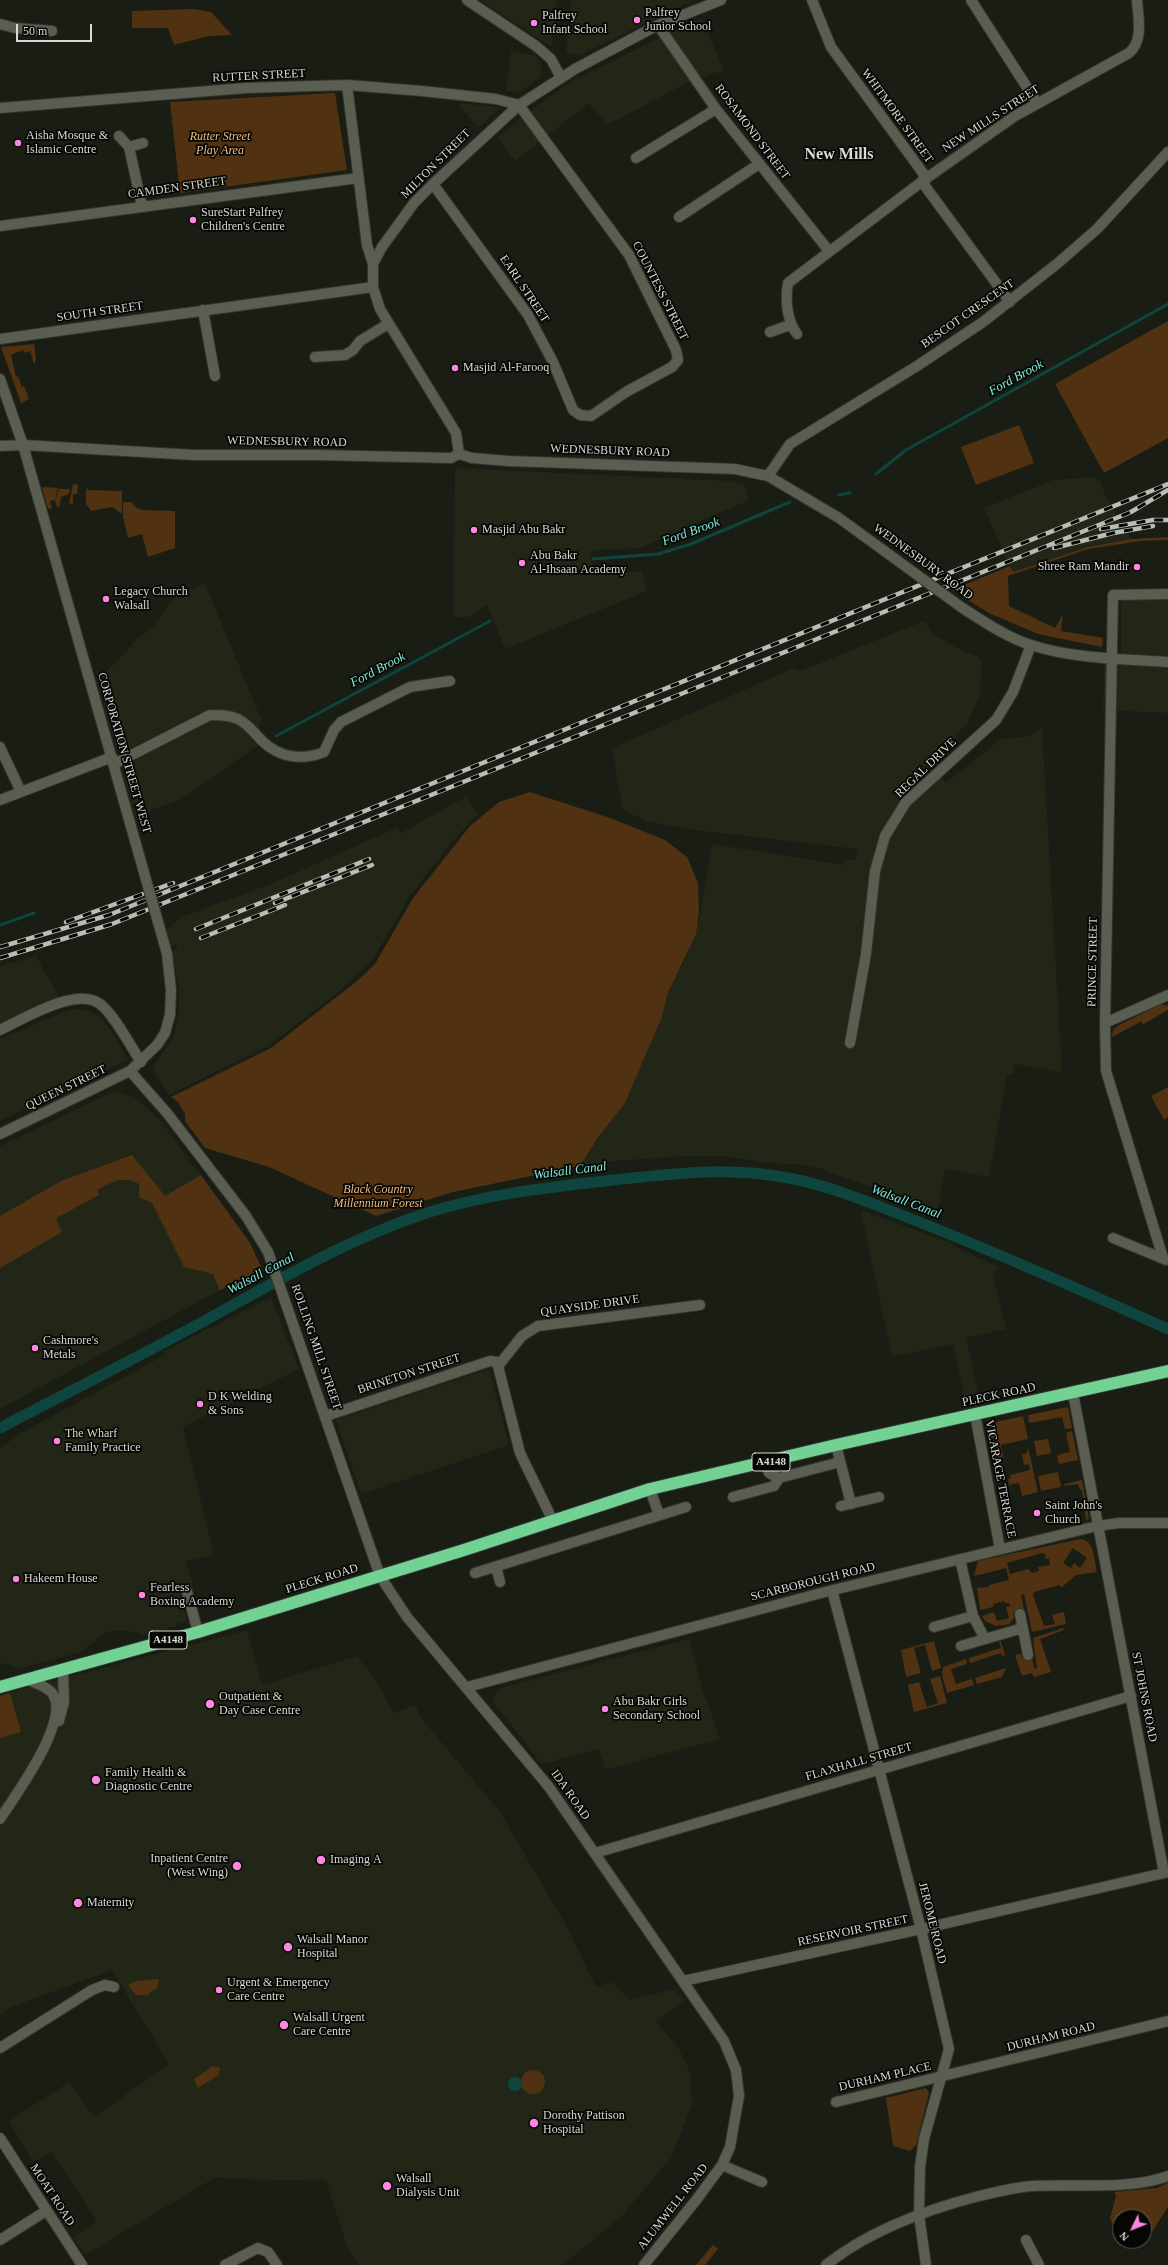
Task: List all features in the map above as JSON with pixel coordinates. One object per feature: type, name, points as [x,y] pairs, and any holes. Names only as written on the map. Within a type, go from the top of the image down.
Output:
[{"type":"highway","name":"PLECK ROAD","points":[[0,1687],[198,1632],[380,1576],[650,1489],[836,1445],[1168,1371]]},
{"type":"street","points":[[467,0],[536,46],[550,59],[561,78]]},
{"type":"street","name":"MILTON STREET","points":[[459,454],[456,433],[388,324],[380,309],[373,287],[373,264],[393,229],[433,184],[488,130],[519,105],[561,78],[658,25],[721,0]]},
{"type":"street","name":"WHITMORE STREET","points":[[812,0],[831,47],[923,173],[925,186],[1010,302]]},
{"type":"street","points":[[971,0],[1037,103]]},
{"type":"street","name":"NEW MILLS STREET","points":[[790,325],[786,294],[788,283],[924,180],[1037,103],[1129,53],[1135,48],[1139,39],[1137,0]]},
{"type":"street","points":[[0,24],[15,28],[52,31]]},
{"type":"street","name":"ROSAMOND STREET","points":[[658,25],[716,109],[829,251]]},
{"type":"street","points":[[347,85],[367,245],[373,264]]},
{"type":"street","name":"RUTTER STREET","points":[[0,108],[246,88],[347,85],[496,99],[519,105]]},
{"type":"street","name":"COUNTESS STREET","points":[[519,105],[629,255],[676,350],[678,360],[672,367],[626,392],[591,416],[580,415]]},
{"type":"street","points":[[636,158],[716,109]]},
{"type":"street","points":[[119,136],[129,147],[142,206]]},
{"type":"street","points":[[129,147],[143,143]]},
{"type":"street","name":"BESCOT CRESCENT","points":[[768,476],[790,444],[802,435],[917,366],[1010,302],[1097,229],[1168,152]]},
{"type":"street","points":[[679,217],[759,164]]},
{"type":"street","name":"CAMDEN STREET","points":[[0,226],[358,178]]},
{"type":"street","name":"EARL STREET","points":[[433,184],[528,314],[553,362],[572,410],[580,415]]},
{"type":"street","name":"SOUTH STREET","points":[[0,339],[373,287]]},
{"type":"street","points":[[203,310],[215,376]]},
{"type":"street","points":[[315,357],[345,355],[353,350],[360,341],[388,324]]},
{"type":"street","points":[[770,332],[790,325],[797,334]]},
{"type":"street","name":"CORPORATION STREET WEST","points":[[0,378],[23,445],[167,954],[171,990],[170,1015],[162,1039],[141,1062]]},
{"type":"street","name":"WEDNESBURY ROAD","points":[[0,446],[23,445],[194,454],[451,458],[459,454],[472,458],[508,461],[735,468],[768,476],[839,518],[961,607],[987,624],[1031,645],[1111,658],[1168,662]]},
{"type":"street","name":"PRINCE STREET","points":[[1166,1259],[1106,1071],[1105,1024],[1113,595],[1168,594]]},
{"type":"street","name":"REGAL DRIVE","points":[[850,1043],[866,954],[875,871],[885,836],[906,802],[996,720],[1013,692],[1031,645]]},
{"type":"street","points":[[0,800],[113,760],[210,714],[224,715],[237,719],[252,729],[270,748],[292,757],[313,757],[324,752],[334,730],[341,722],[410,687],[450,681]]},
{"type":"street","points":[[0,746],[21,792]]},
{"type":"street","points":[[1105,1024],[1168,995]]},
{"type":"street","points":[[0,1030],[64,1001],[80,998],[90,999],[101,1004],[110,1015],[141,1062]]},
{"type":"street","name":"QUEEN STREET","points":[[0,1134],[130,1071],[141,1062]]},
{"type":"street","name":"ROLLING MILL STREET","points":[[130,1071],[167,1113],[246,1216],[272,1263],[380,1576]]},
{"type":"street","name":"PRINCE STREET","points":[[1113,1238],[1166,1259]]},
{"type":"street","name":"QUAYSIDE DRIVE","points":[[498,1366],[522,1336],[538,1326],[700,1305]]},
{"type":"street","name":"BRINETON STREET","points":[[326,1416],[490,1361],[497,1362],[498,1366]]},
{"type":"street","points":[[498,1366],[520,1453],[553,1521]]},
{"type":"street","name":"ST JOHNS ROAD","points":[[1073,1393],[1097,1526],[1166,1872]]},
{"type":"street","name":"VICARAGE TERRACE","points":[[975,1414],[1000,1549]]},
{"type":"street","points":[[836,1445],[846,1505],[879,1497]]},
{"type":"street","points":[[765,1463],[769,1473],[779,1478],[840,1462]]},
{"type":"street","points":[[733,1497],[774,1486],[779,1478]]},
{"type":"street","points":[[650,1489],[659,1515]]},
{"type":"street","points":[[475,1573],[686,1507]]},
{"type":"street","name":"SCARBOROUGH ROAD","points":[[467,1687],[832,1590],[1097,1526],[1119,1522],[1168,1523]]},
{"type":"street","points":[[960,1559],[973,1616],[985,1639]]},
{"type":"street","points":[[496,1566],[500,1582]]},
{"type":"street","name":"IDA ROAD","points":[[380,1576],[407,1617],[536,1769],[724,2041]]},
{"type":"street","name":"JEROME ROAD","points":[[832,1590],[878,1770],[921,1929],[949,2049],[947,2061],[940,2078],[924,2139],[918,2189],[919,2215],[926,2265]]},
{"type":"street","points":[[187,1592],[198,1632]]},
{"type":"street","points":[[1020,1614],[1028,1655]]},
{"type":"street","points":[[934,1627],[973,1616]]},
{"type":"street","points":[[961,1646],[1022,1628]]},
{"type":"street","points":[[0,1819],[54,1726],[59,1721],[64,1702],[63,1670]]},
{"type":"street","points":[[28,1680],[44,1687],[52,1694],[56,1706],[54,1726]]},
{"type":"street","name":"FLAXHALL STREET","points":[[595,1853],[1131,1696]]},
{"type":"street","name":"RESERVOIR STREET","points":[[683,1981],[921,1929],[1166,1872]]},
{"type":"street","points":[[0,2048],[92,1990],[105,1985],[114,1987]]},
{"type":"street","name":"DURHAM ROAD","points":[[940,2078],[1168,2021]]},
{"type":"street","name":"ALUMWELL ROAD","points":[[644,2265],[722,2165],[730,2147],[734,2133],[739,2096],[736,2070],[724,2041]]},
{"type":"street","name":"DURHAM PLACE","points":[[836,2102],[940,2078]]},
{"type":"street","name":"MOAT ROAD","points":[[0,2138],[82,2265]]},
{"type":"street","name":"ALUMWELL ROAD","points":[[722,2165],[762,2182]]},
{"type":"street","points":[[826,2265],[839,2254],[887,2228],[952,2203],[1007,2189],[1031,2186],[1139,2184],[1168,2176]]},
{"type":"street","points":[[0,2240],[46,2211]]},
{"type":"street","points":[[1026,2240],[1039,2265]]},
{"type":"street","points":[[225,2265],[258,2248],[268,2252],[277,2265]]},
{"type":"shaded area","name":"Palfrey Infant School","points":[[480,0],[557,0],[552,45],[549,45]]},
{"type":"shaded area","points":[[571,0],[694,0],[580,55],[566,53]]},
{"type":"shaded area","points":[[701,18],[724,70],[689,82],[607,125],[589,103],[515,161],[497,138],[531,110],[573,80]]},
{"type":"shaded area","points":[[511,51],[536,56],[542,65],[540,77],[520,92],[506,91]]},
{"type":"shaded area","points":[[460,103],[498,107],[498,110],[479,127],[460,107]]},
{"type":"shaded area","name":"Abu Bakr Al-Ihsaan Academy","points":[[455,468],[731,481],[745,485],[749,500],[641,548],[595,550],[590,553],[593,569],[607,574],[642,571],[647,591],[505,649],[487,605],[469,617],[453,617]]},
{"type":"shaded area","points":[[1095,477],[1100,481],[1106,497],[1131,539],[1088,547],[1012,572],[984,508],[1053,480]]},
{"type":"shaded area","points":[[205,583],[261,719],[257,746],[182,799],[135,816],[98,681],[140,636],[151,629],[176,596]]},
{"type":"shaded area","points":[[1168,599],[1168,713],[1103,710],[1104,665],[1121,666],[1121,600]]},
{"type":"shaded area","points":[[924,621],[933,634],[979,658],[982,662],[980,694],[968,722],[953,739],[927,762],[946,783],[1001,739],[1024,737],[1035,733],[1042,728],[1062,1072],[1015,1064],[1013,1075],[1007,1074],[989,1177],[945,1169],[938,1209],[830,1173],[823,1169],[805,1165],[770,1163],[722,1156],[688,1156],[615,1161],[580,1166],[597,1139],[625,1103],[662,1017],[668,993],[687,955],[700,916],[712,844],[844,865],[845,859],[856,860],[857,849],[686,829],[647,821],[623,811],[612,748],[794,668],[800,671]]},
{"type":"shaded area","points":[[467,796],[478,814],[453,841],[410,896],[372,961],[336,994],[270,1045],[169,1095],[153,1070],[154,1065],[173,1038],[179,1013],[179,987],[171,952],[177,950],[176,944],[169,946],[166,930],[181,917],[266,886],[398,827],[401,833]]},
{"type":"shaded area","points":[[36,956],[59,997],[0,1024],[0,966]]},
{"type":"shaded area","points":[[71,1009],[87,1010],[98,1016],[110,1028],[128,1060],[0,1121],[0,1039]]},
{"type":"shaded area","points":[[115,1091],[136,1098],[160,1120],[250,1243],[263,1271],[220,1290],[0,1409],[0,1146]]},
{"type":"shaded area","points":[[863,1211],[952,1243],[952,1245],[998,1267],[993,1277],[1006,1329],[966,1338],[979,1397],[965,1400],[953,1344],[892,1357],[861,1212]]},
{"type":"shaded area","points":[[271,1297],[299,1369],[183,1427],[214,1555],[186,1561],[194,1590],[180,1594],[187,1621],[176,1624],[177,1626],[141,1635],[141,1633],[117,1630],[105,1633],[81,1652],[17,1669],[6,1663],[0,1665],[0,1448],[21,1433],[165,1355],[164,1351]]},
{"type":"shaded area","points":[[489,1369],[509,1445],[361,1494],[336,1420]]},
{"type":"shaded area","name":"Walsall Manor Hospital","points":[[247,1630],[262,1685],[357,1656],[379,1685],[393,1713],[415,1705],[422,1719],[500,1812],[566,1925],[596,1987],[612,1982],[630,2000],[674,1989],[685,2000],[656,2022],[678,2047],[690,2072],[692,2105],[671,2158],[620,2218],[575,2255],[559,2265],[358,2265],[346,2244],[326,2181],[230,2179],[216,2177],[85,2255],[73,2237],[97,2222],[52,2152],[33,2162],[9,2121],[69,2082],[94,2117],[169,2064],[112,1970],[9,2008],[0,2017],[0,1695]]},
{"type":"shaded area","name":"Abu Bakr Girls Secondary School","points":[[689,1639],[703,1691],[720,1739],[605,1770],[599,1749],[541,1764],[491,1699],[500,1688]]},
{"type":"green space","points":[[194,9],[211,12],[232,35],[209,36],[174,45],[168,28],[132,28],[132,11]]},
{"type":"green space","name":"Rutter Street Play Area","points":[[335,93],[347,170],[180,193],[170,102]]},
{"type":"green space","points":[[1168,321],[1168,438],[1104,473],[1055,384]]},
{"type":"green space","points":[[34,344],[36,360],[34,364],[30,351],[24,353],[23,350],[11,355],[16,377],[18,376],[22,387],[24,386],[29,399],[21,403],[1,347]]},
{"type":"green space","points":[[1019,425],[1034,463],[976,485],[961,447]]},
{"type":"green space","points":[[73,484],[78,485],[77,494],[73,494],[73,503],[69,504]]},
{"type":"green space","points":[[42,488],[58,488],[55,500],[50,501],[52,508],[48,509]]},
{"type":"green space","points":[[86,488],[89,490],[122,491],[122,514],[112,507],[91,511],[86,504]]},
{"type":"green space","points":[[59,489],[70,489],[69,494],[61,497],[60,506],[57,507],[55,501]]},
{"type":"green space","points":[[123,502],[131,502],[137,508],[142,510],[175,511],[175,548],[148,557],[142,534],[128,538],[123,518]]},
{"type":"green space","points":[[1168,537],[1168,540],[1141,541],[1088,549],[1008,576],[1009,606],[1055,628],[1063,614],[1061,631],[1103,638],[1102,647],[1038,634],[989,613],[952,590],[1010,566],[1013,572],[1088,547],[1131,539]]},
{"type":"green space","name":"Black Country Millennium Forest","points":[[530,792],[610,818],[665,840],[687,857],[698,883],[699,912],[696,934],[668,993],[662,1017],[625,1103],[597,1139],[580,1166],[453,1192],[376,1216],[269,1167],[205,1148],[185,1121],[185,1114],[178,1102],[171,1097],[271,1048],[357,981],[375,964],[413,898],[470,826],[499,802]]},
{"type":"green space","points":[[1161,1004],[1168,1006],[1168,1010],[1142,1025],[1142,1021],[1112,1037],[1113,1030],[1119,1025]]},
{"type":"green space","points":[[1168,1087],[1168,1117],[1164,1120],[1151,1096]]},
{"type":"green space","points":[[132,1155],[165,1196],[201,1175],[250,1243],[263,1271],[220,1290],[213,1274],[184,1267],[152,1203],[139,1197],[139,1184],[128,1180],[113,1182],[97,1190],[99,1195],[56,1219],[62,1232],[0,1268],[0,1216],[61,1181]]},
{"type":"green space","points":[[1068,1407],[1072,1428],[1065,1429],[1062,1417],[1029,1423],[1028,1415]]},
{"type":"green space","points":[[1023,1416],[1028,1439],[1001,1445],[1003,1457],[997,1458],[999,1469],[996,1472],[987,1424]]},
{"type":"green space","points":[[1072,1431],[1078,1460],[1059,1464],[1057,1455],[1070,1452],[1066,1433]]},
{"type":"green space","points":[[1048,1439],[1051,1453],[1037,1456],[1034,1441]]},
{"type":"green space","points":[[1027,1442],[1038,1492],[1022,1496],[1019,1483],[1009,1485],[1008,1479],[1011,1478],[1010,1475],[1030,1470],[1029,1464],[1024,1465],[1022,1454],[1026,1454],[1028,1449]]},
{"type":"green space","points":[[1058,1472],[1061,1487],[1041,1491],[1038,1476]]},
{"type":"green space","points":[[1082,1480],[1089,1518],[1086,1521],[1082,1490],[1080,1490],[1078,1484],[1065,1486],[1064,1484]]},
{"type":"green space","points":[[1080,1539],[1089,1543],[1093,1551],[1097,1572],[1076,1575],[1061,1588],[1060,1585],[1034,1592],[1033,1595],[1044,1626],[1055,1624],[1052,1615],[1064,1612],[1066,1624],[1032,1632],[1024,1594],[1021,1595],[1024,1610],[1013,1613],[1014,1618],[1009,1624],[996,1626],[985,1621],[982,1616],[994,1612],[997,1621],[1009,1618],[1006,1607],[1010,1606],[1009,1603],[1005,1603],[1004,1601],[993,1604],[993,1607],[980,1610],[977,1588],[989,1587],[989,1585],[1009,1580],[1006,1568],[974,1576],[978,1561]],"holes":[[[1073,1548],[1087,1558],[1080,1568],[1074,1563],[1071,1568],[1063,1563]],[[1042,1553],[1045,1554],[1046,1559],[1049,1558],[1050,1565],[1038,1567],[1039,1571],[1032,1573],[1028,1569],[1010,1574],[1007,1563]]]},
{"type":"green space","points":[[1063,1628],[1064,1630],[1040,1639],[1051,1672],[1034,1677],[1032,1673],[1022,1676],[1015,1655],[1021,1654],[1022,1658],[1032,1656],[1034,1668],[1037,1669],[1033,1638]]},
{"type":"green space","points":[[998,1639],[1000,1639],[1005,1655],[1002,1656],[1001,1653],[970,1663],[969,1658],[1001,1648]]},
{"type":"green space","points":[[934,1641],[941,1668],[932,1671],[925,1645],[914,1648],[921,1673],[906,1677],[901,1650]]},
{"type":"green space","points":[[966,1659],[967,1664],[951,1669],[956,1684],[972,1679],[974,1685],[947,1693],[942,1675],[943,1667]]},
{"type":"green space","points":[[1006,1668],[1002,1677],[977,1684],[975,1678]]},
{"type":"green space","points":[[940,1676],[947,1703],[914,1712],[908,1685],[919,1682],[927,1707],[938,1703],[930,1679]]},
{"type":"green space","points":[[10,1693],[21,1732],[0,1738],[0,1696]]},
{"type":"green space","points":[[159,1979],[158,1987],[147,1995],[136,1995],[128,1985],[137,1981]]},
{"type":"green space","points":[[213,2066],[220,2068],[219,2075],[198,2088],[194,2079]]},
{"type":"green space","points":[[533,2070],[542,2073],[545,2082],[542,2091],[533,2094],[524,2091],[521,2082],[524,2073]]},
{"type":"green space","points":[[926,2088],[929,2093],[916,2145],[910,2151],[893,2146],[886,2098]]},
{"type":"green space","points":[[1168,2183],[1168,2207],[1152,2231],[1152,2209],[1112,2209],[1116,2196],[1114,2192],[1157,2188]]},
{"type":"green space","points":[[1112,2211],[1112,2222],[1110,2218]]},
{"type":"green space","points":[[713,2245],[718,2249],[705,2265],[696,2265]]},
{"type":"water","points":[[512,2077],[518,2077],[522,2081],[522,2087],[518,2091],[512,2091],[508,2087],[508,2081]]},
{"type":"waterway","name":"Ford Brook","points":[[876,474],[906,450],[1168,304]]},
{"type":"waterway","name":"Ford Brook","points":[[839,495],[850,493]]},
{"type":"waterway","name":"Ford Brook","points":[[593,559],[658,554],[691,544],[790,502]]},
{"type":"waterway","name":"Ford Brook","points":[[276,736],[490,621]]},
{"type":"waterway","name":"Ford Brook","points":[[0,925],[34,913]]},
{"type":"waterway","name":"Walsall Canal","points":[[0,1428],[317,1260],[403,1221],[455,1205],[522,1191],[681,1173],[726,1172],[771,1175],[794,1179],[842,1192],[982,1247],[1168,1329]]},
{"type":"railway","points":[[0,947],[109,915],[1168,484]]},
{"type":"railway","points":[[0,958],[112,924],[1131,512],[1168,490]]},
{"type":"railway","points":[[1101,529],[1153,520],[1168,520]]},
{"type":"railway","points":[[1054,548],[1113,533],[1153,526]]},
{"type":"railway","points":[[196,929],[369,859]]},
{"type":"railway","points":[[275,903],[372,865]]},
{"type":"railway","points":[[66,922],[173,883]]},
{"type":"railway","points":[[201,938],[285,905]]},
{"type":"place","name":"Palfrey Junior School","points":[[637,20]]},
{"type":"place","name":"Palfrey Infant School","points":[[534,23]]},
{"type":"place","name":"Aisha Mosque & Islamic Centre","points":[[18,143]]},
{"type":"place","name":"SureStart Palfrey Children's Centre","points":[[193,220]]},
{"type":"place","name":"Masjid Al-Farooq","points":[[455,368]]},
{"type":"place","name":"Masjid Abu Bakr","points":[[474,530]]},
{"type":"place","name":"Abu Bakr Al-Ihsaan Academy","points":[[522,563]]},
{"type":"place","name":"Shree Ram Mandir","points":[[1137,567]]},
{"type":"place","name":"Legacy Church Walsall","points":[[106,599]]},
{"type":"place","name":"Cashmore's Metals","points":[[35,1348]]},
{"type":"place","name":"D K Welding & Sons","points":[[200,1404]]},
{"type":"place","name":"The Wharf Family Practice","points":[[57,1441]]},
{"type":"place","name":"Saint John's Church","points":[[1037,1513]]},
{"type":"place","name":"Hakeem House","points":[[16,1579]]},
{"type":"place","name":"Fearless Boxing Academy","points":[[142,1595]]},
{"type":"place","name":"Outpatient & Day Case Centre","points":[[210,1704]]},
{"type":"place","name":"Abu Bakr Girls Secondary School","points":[[605,1709]]},
{"type":"place","name":"Family Health & Diagnostic Centre","points":[[96,1780]]},
{"type":"place","name":"Imaging A","points":[[321,1860]]},
{"type":"place","name":"Inpatient Centre (West Wing)","points":[[237,1866]]},
{"type":"place","name":"Maternity","points":[[78,1903]]},
{"type":"place","name":"Walsall Manor Hospital","points":[[288,1947]]},
{"type":"place","name":"Urgent & Emergency Care Centre","points":[[219,1990]]},
{"type":"place","name":"Walsall Urgent Care Centre","points":[[284,2025]]},
{"type":"place","name":"Dorothy Pattison Hospital","points":[[534,2123]]},
{"type":"place","name":"Walsall Dialysis Unit","points":[[387,2186]]},
{"type":"district","name":"New Mills","points":[[839,155]]}]
